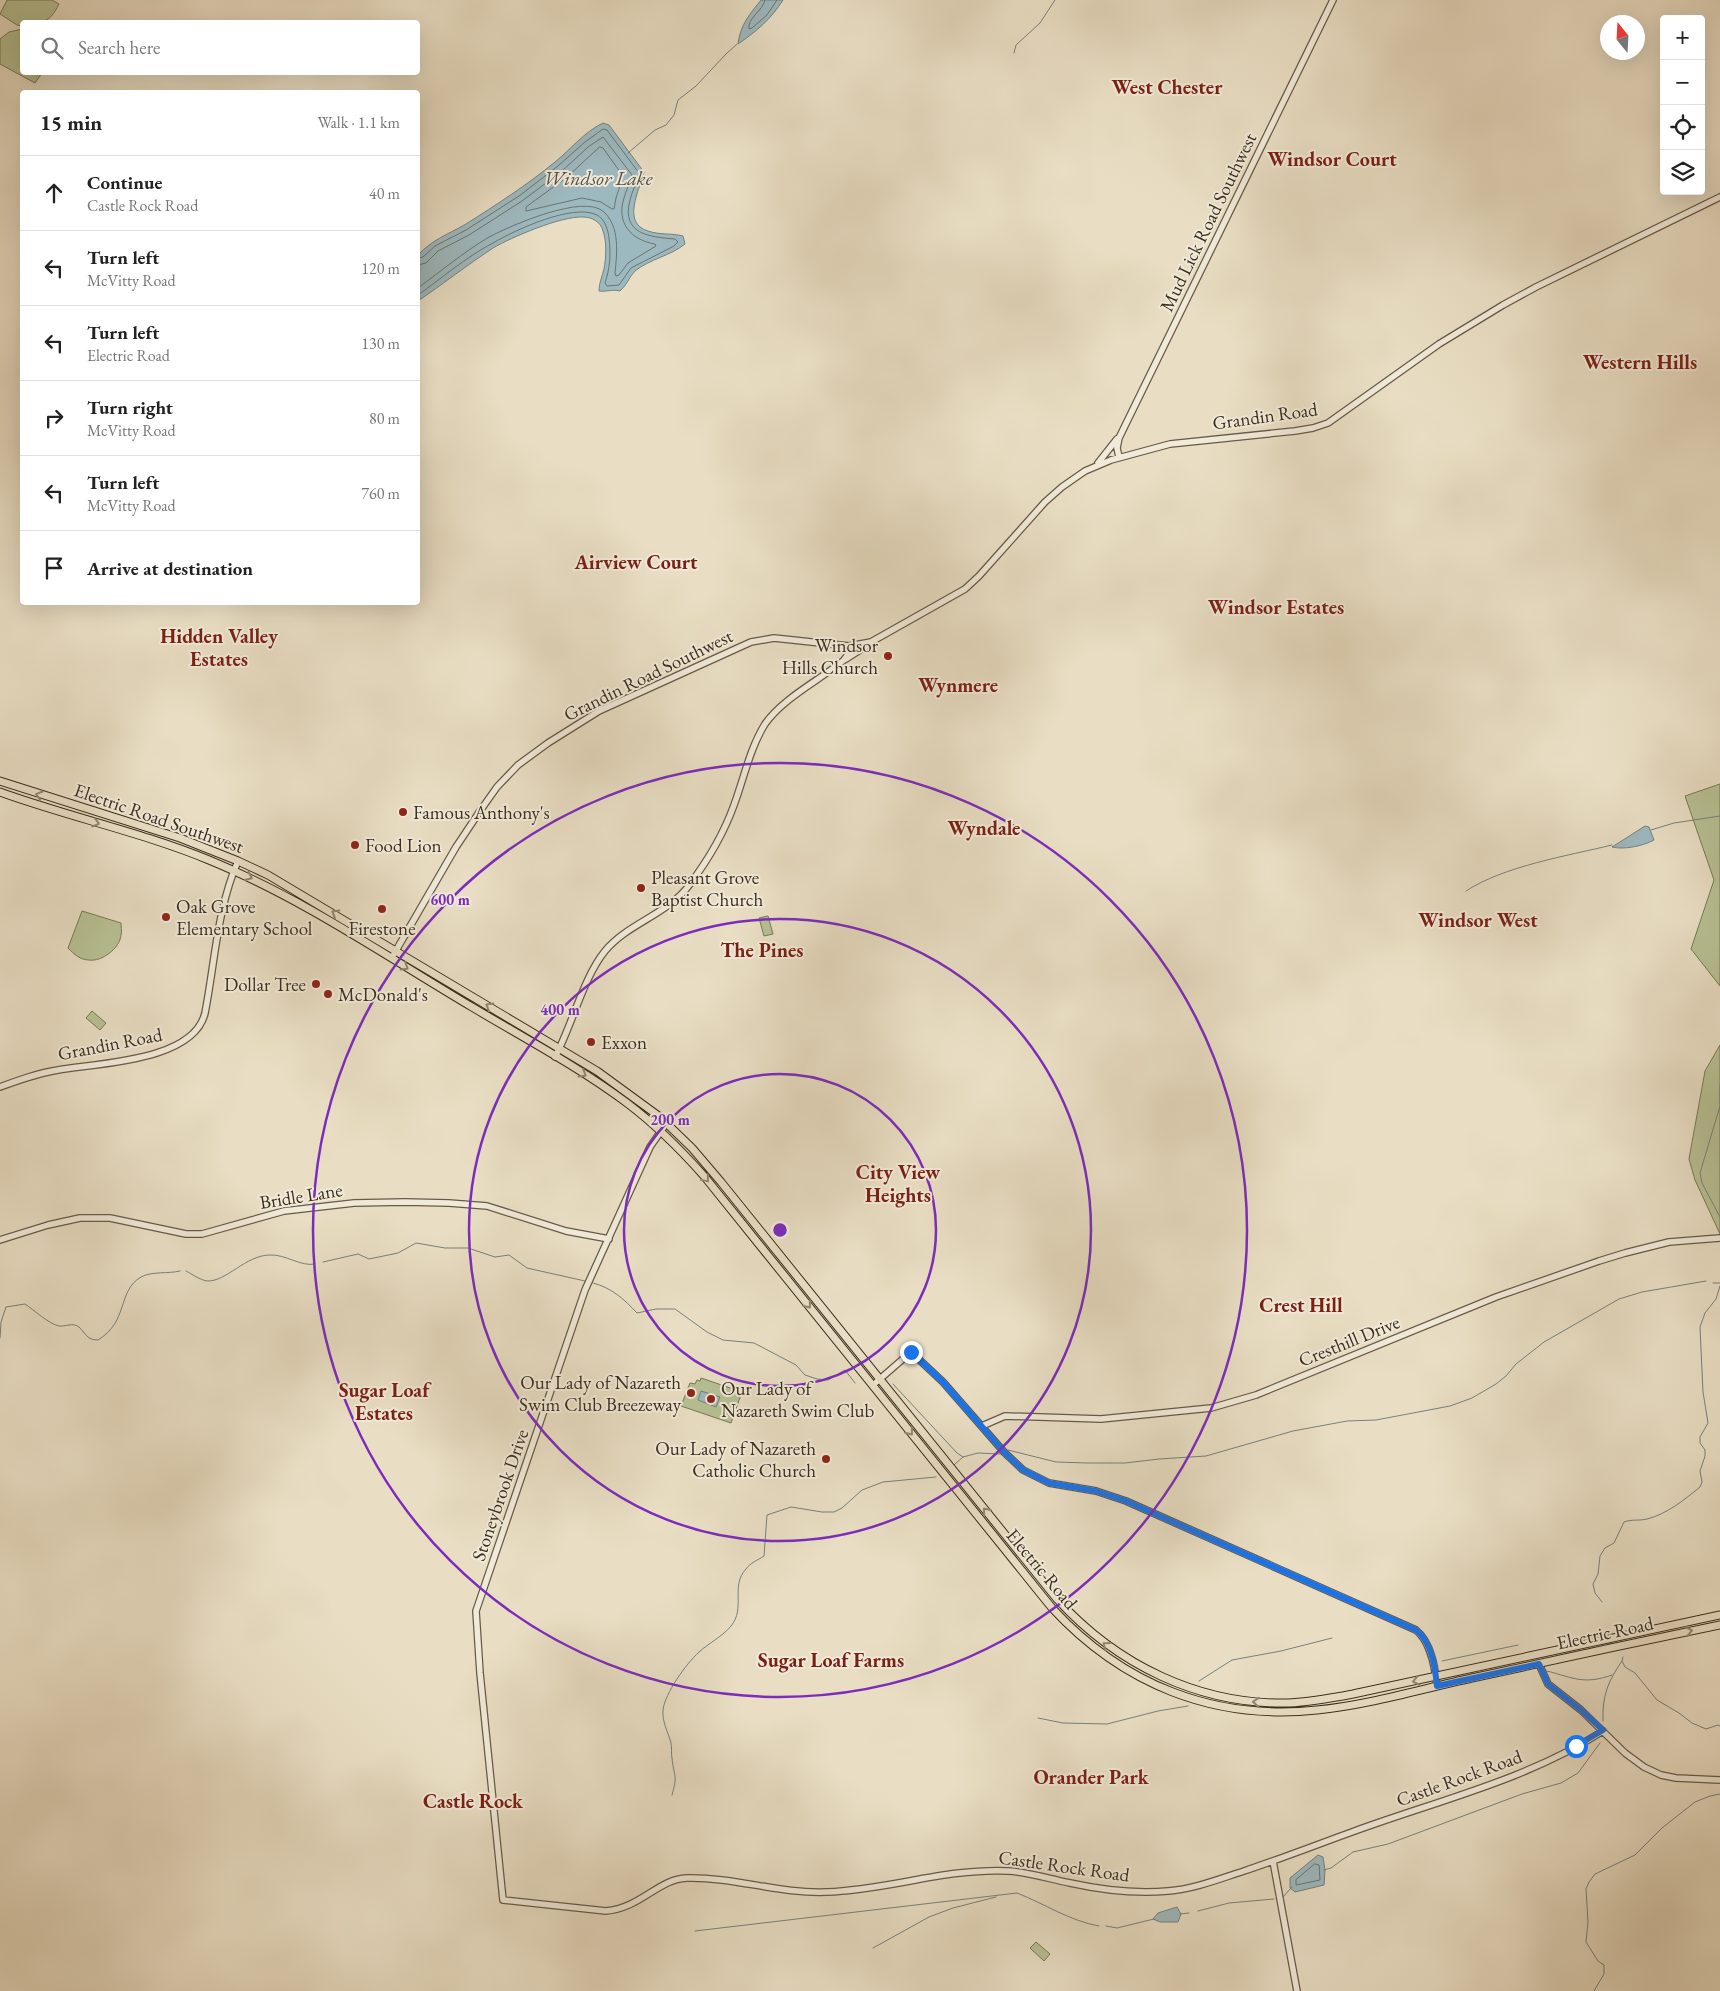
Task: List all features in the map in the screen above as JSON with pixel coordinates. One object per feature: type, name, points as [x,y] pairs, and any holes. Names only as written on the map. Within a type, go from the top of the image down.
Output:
[{"type":"main road","name":"Electric Road Southwest","points":[[0,781],[180,838],[238,861],[308,897],[560,1049]]},
{"type":"main road","name":"Electric Road Southwest","points":[[0,792],[178,848],[234,870],[296,902],[526,1040]]},
{"type":"main road","name":"Electric Road","points":[[526,1040],[615,1095],[660,1130],[704,1176],[1052,1608],[1097,1651],[1141,1678],[1170,1692],[1215,1705],[1249,1711],[1273,1712],[1328,1709],[1720,1624]]},
{"type":"main road","name":"Electric Road","points":[[560,1049],[597,1071],[644,1104],[692,1148],[1070,1614],[1103,1643],[1145,1669],[1178,1684],[1213,1695],[1272,1703],[1325,1700],[1720,1615]]},
{"type":"street","name":"Mud Lick Road Southwest","points":[[1119,457],[1117,448],[1118,438],[1333,0]]},
{"type":"street","name":"Grandin Road","points":[[880,638],[965,589],[979,576],[1045,502],[1072,479],[1119,457],[1185,441],[1295,431],[1328,423],[1439,344],[1504,305],[1536,287],[1720,197]]},
{"type":"street","points":[[1097,466],[1118,438]]},
{"type":"street","name":"Grandin Road Southwest","points":[[391,958],[456,847],[489,796],[510,773],[548,743],[599,711],[751,642],[783,638],[849,646],[872,642],[880,638]]},
{"type":"street","points":[[555,1057],[583,993],[604,952],[621,936],[666,906],[690,884],[716,843],[730,815],[751,755],[766,723],[788,702],[872,642]]},
{"type":"street","points":[[842,662],[847,656],[849,646]]},
{"type":"street","name":"Grandin Road","points":[[0,1087],[47,1072],[146,1056],[169,1049],[192,1036],[201,1026],[205,1013],[214,951],[227,893],[238,861]]},
{"type":"street","name":"Stoneybrook Drive","points":[[503,1900],[479,1665],[476,1611],[585,1290],[650,1147],[666,1124]]},
{"type":"street","name":"Bridle Lane","points":[[0,1240],[48,1225],[80,1218],[110,1218],[186,1234],[202,1234],[284,1210],[354,1203],[404,1202],[487,1206],[566,1231],[609,1239]]},
{"type":"street","name":"Cresthill Drive","points":[[982,1426],[1006,1416],[1101,1419],[1225,1406],[1496,1297],[1599,1261],[1669,1242],[1720,1238]]},
{"type":"street","points":[[872,1385],[911,1352],[943,1382],[1016,1464],[1034,1477],[1049,1483],[1096,1491],[1126,1501],[1416,1630],[1424,1637],[1427,1644],[1437,1686]]},
{"type":"street","points":[[1539,1664],[1548,1684],[1581,1710],[1638,1763],[1654,1772],[1676,1778],[1720,1780]]},
{"type":"street","name":"Castle Rock Road","points":[[503,1900],[606,1911],[633,1904],[665,1884],[685,1878],[724,1879],[794,1891],[825,1892],[881,1886],[946,1874],[989,1871],[1023,1873],[1103,1889],[1151,1892],[1196,1886],[1273,1861],[1519,1773],[1576,1746],[1603,1730]]},
{"type":"street","points":[[1273,1861],[1296,1991]]},
{"type":"green space","points":[[7,0],[52,0],[59,4],[49,18],[45,20],[20,20],[20,26],[0,14]]},
{"type":"green space","points":[[20,29],[20,75],[0,64],[0,39],[9,32]]},
{"type":"green space","points":[[20,75],[41,75],[35,83]]},
{"type":"green space","points":[[1720,784],[1720,986],[1691,949],[1714,880],[1685,796]]},
{"type":"green space","points":[[82,911],[121,923],[120,940],[117,945],[110,953],[99,959],[83,959],[68,948]]},
{"type":"green space","points":[[768,916],[773,934],[764,936],[759,918]]},
{"type":"green space","points":[[92,1011],[106,1023],[100,1030],[86,1018]]},
{"type":"green space","points":[[1720,1045],[1720,1234],[1695,1180],[1689,1159],[1705,1071]]},
{"type":"green space","name":"Our Lady of Nazareth Swim Club","points":[[701,1378],[742,1392],[731,1423],[681,1406],[690,1383],[695,1384]]},
{"type":"green space","points":[[1036,1942],[1050,1954],[1044,1961],[1030,1948]]},
{"type":"water","points":[[761,0],[783,0],[763,24],[738,44],[743,25]]},
{"type":"water","name":"Windsor Lake","points":[[603,123],[609,125],[644,172],[634,205],[635,221],[640,227],[648,231],[683,236],[685,244],[635,271],[620,291],[599,291],[606,255],[602,228],[596,221],[586,217],[562,220],[524,233],[493,248],[420,300],[420,253],[435,241],[466,224],[522,187]]},
{"type":"water","points":[[1645,826],[1649,827],[1654,840],[1633,847],[1612,847]]},
{"type":"water","points":[[701,1391],[720,1397],[716,1407],[698,1400]]},
{"type":"water","points":[[1318,1855],[1323,1857],[1325,1870],[1324,1885],[1295,1892],[1290,1888],[1290,1878]]},
{"type":"water","points":[[1177,1907],[1181,1914],[1178,1922],[1160,1922],[1153,1919],[1158,1913]]},
{"type":"waterway","points":[[1014,53],[1016,45],[1040,23],[1055,0]]},
{"type":"waterway","points":[[628,153],[655,130],[666,125],[674,115],[678,100],[696,86],[737,44]]},
{"type":"waterway","points":[[1651,830],[1674,823],[1720,816]]},
{"type":"waterway","points":[[1466,891],[1481,882],[1517,868],[1612,845]]},
{"type":"waterway","points":[[1720,1085],[1720,1104]]},
{"type":"waterway","points":[[1720,1106],[1700,1173],[1702,1183],[1720,1217]]},
{"type":"waterway","points":[[323,1262],[358,1254],[369,1259],[398,1253],[416,1243],[445,1248],[468,1248],[495,1257],[509,1255],[527,1268],[585,1281]]},
{"type":"waterway","points":[[186,1271],[207,1281],[214,1280],[253,1259],[270,1255],[281,1256],[304,1264],[315,1264]]},
{"type":"waterway","points":[[0,1338],[1,1322],[6,1307],[25,1304],[55,1325],[77,1326],[89,1338],[98,1340],[114,1324],[129,1290],[141,1277],[155,1273],[180,1271]]},
{"type":"waterway","points":[[1008,1450],[1056,1462],[1087,1463],[1125,1463],[1206,1456],[1293,1431],[1347,1421],[1376,1420],[1450,1406],[1472,1398],[1496,1384],[1516,1364],[1544,1342],[1619,1299],[1642,1292],[1706,1281]]},
{"type":"waterway","points":[[593,1283],[617,1295],[637,1313],[656,1309],[675,1309],[707,1332],[723,1340],[754,1343],[796,1365],[805,1375],[828,1380],[845,1370],[855,1383]]},
{"type":"waterway","points":[[1713,1283],[1720,1283]]},
{"type":"waterway","points":[[1602,1602],[1595,1593],[1593,1584],[1598,1574],[1600,1556],[1605,1548],[1614,1543],[1624,1522],[1647,1519],[1661,1514],[1688,1497],[1700,1487],[1702,1482],[1700,1471],[1705,1450],[1700,1443],[1700,1437],[1708,1423],[1703,1392],[1700,1327],[1705,1313],[1716,1299],[1720,1286]]},
{"type":"waterway","points":[[893,1384],[957,1453],[963,1457]]},
{"type":"waterway","points":[[954,1465],[963,1457],[978,1453],[1000,1454]]},
{"type":"waterway","points":[[672,1795],[675,1776],[671,1743],[663,1719],[665,1703],[672,1687],[688,1664],[699,1652],[728,1630],[735,1619],[741,1576],[750,1565],[764,1556],[767,1515],[791,1507],[834,1512],[842,1508],[862,1490],[883,1482],[936,1477]]},
{"type":"waterway","points":[[1199,1681],[1232,1660],[1281,1651],[1332,1638]]},
{"type":"waterway","points":[[1442,1661],[1518,1645]]},
{"type":"waterway","points":[[1623,1657],[1622,1661],[1625,1667],[1635,1673],[1657,1700],[1692,1723],[1706,1729],[1720,1726]]},
{"type":"waterway","points":[[1603,1721],[1607,1689],[1622,1661]]},
{"type":"waterway","points":[[1547,1671],[1586,1680],[1594,1680],[1612,1675]]},
{"type":"waterway","points":[[1038,1718],[1063,1723],[1107,1724],[1158,1711],[1188,1706]]},
{"type":"waterway","points":[[1324,1870],[1331,1868],[1353,1852],[1388,1844],[1522,1794],[1561,1783],[1578,1773],[1600,1743]]},
{"type":"waterway","points":[[1594,1991],[1604,1974],[1604,1965],[1598,1961],[1586,1942],[1588,1922],[1586,1889],[1589,1882],[1595,1874],[1635,1855],[1662,1828],[1695,1802],[1720,1794]]},
{"type":"waterway","points":[[1283,1897],[1292,1887]]},
{"type":"waterway","points":[[695,1931],[1017,1893],[1068,1916],[1099,1926]]},
{"type":"waterway","points":[[873,1948],[929,1917],[953,1908],[996,1897]]},
{"type":"waterway","points":[[1198,1911],[1229,1903],[1274,1899]]},
{"type":"waterway","points":[[1180,1914],[1189,1913]]},
{"type":"waterway","points":[[1106,1926],[1117,1928],[1154,1919]]},
{"type":"place","name":"Windsor Hills Church","points":[[888,656]]},
{"type":"place","name":"Famous Anthony's","points":[[403,812]]},
{"type":"place","name":"Food Lion","points":[[355,845]]},
{"type":"place","name":"Pleasant Grove Baptist Church","points":[[641,888]]},
{"type":"place","name":"Firestone","points":[[382,909]]},
{"type":"place","name":"Oak Grove Elementary School","points":[[166,917]]},
{"type":"place","name":"Dollar Tree","points":[[316,984]]},
{"type":"place","name":"McDonald's","points":[[328,994]]},
{"type":"place","name":"Exxon","points":[[591,1042]]},
{"type":"place","name":"Our Lady of Nazareth Swim Club Breezeway","points":[[691,1393]]},
{"type":"place","name":"Our Lady of Nazareth Swim Club","points":[[711,1399]]},
{"type":"place","name":"Our Lady of Nazareth Catholic Church","points":[[826,1459]]},
{"type":"district","name":"West Chester","points":[[1167,87]]},
{"type":"district","name":"Windsor Court","points":[[1332,159]]},
{"type":"district","name":"Western Hills","points":[[1640,362]]},
{"type":"district","name":"Airview Court","points":[[636,562]]},
{"type":"district","name":"Windsor Estates","points":[[1276,607]]},
{"type":"district","name":"Hidden Valley Estates","points":[[219,648]]},
{"type":"district","name":"Wynmere","points":[[958,685]]},
{"type":"district","name":"Wyndale","points":[[984,828]]},
{"type":"district","name":"Windsor West","points":[[1478,920]]},
{"type":"district","name":"The Pines","points":[[762,950]]},
{"type":"district","name":"City View Heights","points":[[898,1184]]},
{"type":"district","name":"Crest Hill","points":[[1301,1305]]},
{"type":"district","name":"Sugar Loaf Estates","points":[[384,1402]]},
{"type":"district","name":"Sugar Loaf Farms","points":[[831,1660]]},
{"type":"district","name":"Orander Park","points":[[1091,1777]]},
{"type":"district","name":"Castle Rock","points":[[473,1801]]},
{"type":"route","points":[[911,1352],[943,1382],[1006,1453],[1030,1475],[1049,1483],[1096,1491],[1126,1501],[1416,1630],[1424,1637],[1430,1650],[1437,1686],[1539,1664],[1548,1684],[1603,1730],[1576,1746]]}]
